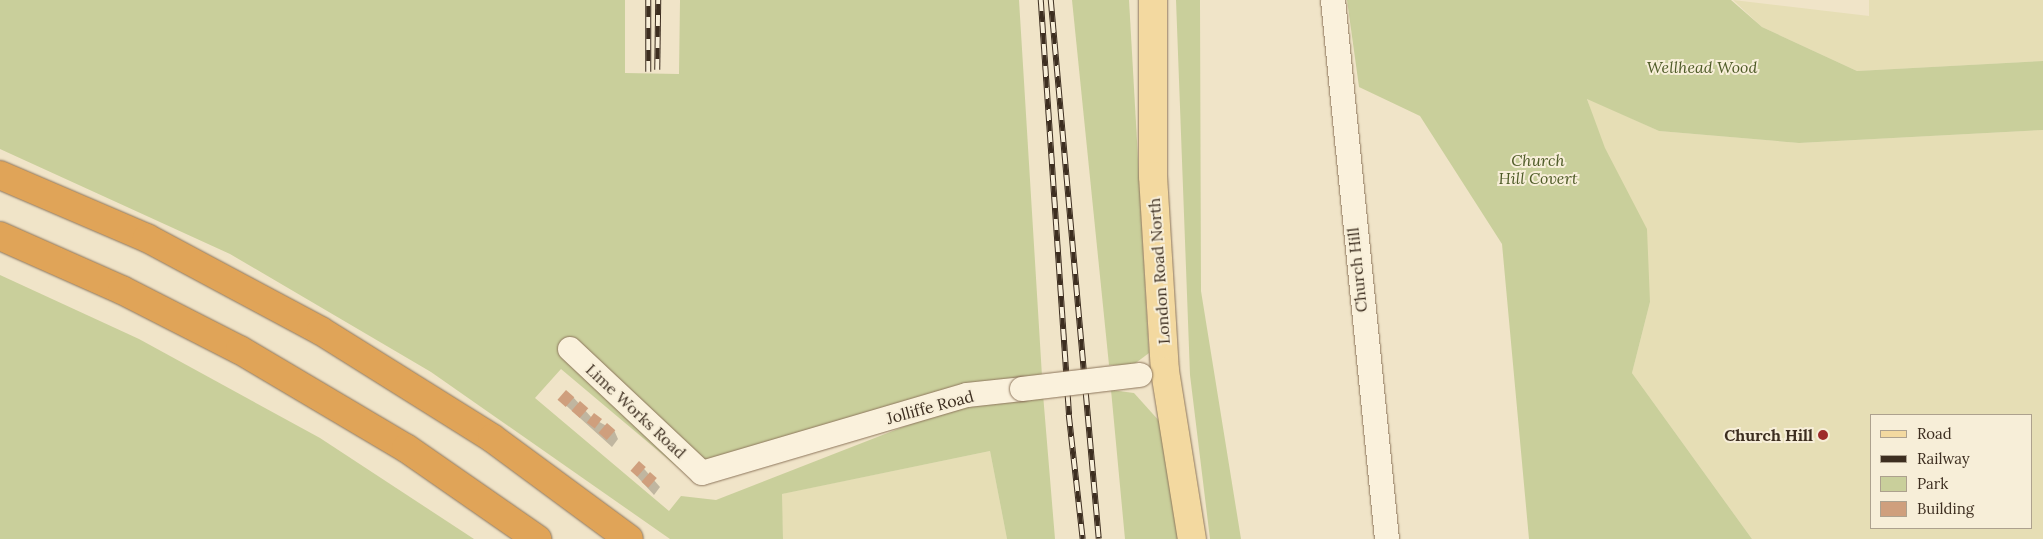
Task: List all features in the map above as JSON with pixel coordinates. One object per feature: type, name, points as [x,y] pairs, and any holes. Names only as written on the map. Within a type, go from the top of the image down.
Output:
[{"type":"highway","points":[[0,175],[147,238],[321,331],[492,438],[629,539]]},
{"type":"highway","points":[[0,236],[122,290],[240,350],[406,448],[538,539]]},
{"type":"main road","name":"London Road North","points":[[1153,0],[1152,373],[1192,539]]},
{"type":"street","name":"Church Hill","points":[[1333,0],[1387,539]]},
{"type":"street","name":"Lime Works Road","points":[[570,349],[702,473]]},
{"type":"street","name":"Jolliffe Road","points":[[702,473],[967,395],[1152,373]]},
{"type":"shaded area","points":[[1733,0],[1869,16],[1869,0],[2043,0],[2043,61],[1857,71],[1762,27]]},
{"type":"shaded area","points":[[1587,98],[1659,131],[1799,143],[2043,130],[2043,539],[1752,539],[1632,373],[1650,302]]},
{"type":"shaded area","points":[[990,451],[1007,539],[783,539],[781,494]]},
{"type":"green space","points":[[0,0],[625,0],[625,73],[679,74],[680,0],[1019,0],[1042,376],[694,481],[561,369],[535,398],[669,511],[681,496],[716,500],[967,402],[1043,394],[1055,539],[1007,539],[990,451],[782,494],[783,539],[670,539],[431,372],[230,254],[0,149]]},
{"type":"green space","points":[[1072,0],[1129,0],[1149,353],[1133,365],[1109,365]]},
{"type":"green space","points":[[1176,0],[1200,0],[1201,291],[1241,539],[1210,539],[1190,375]]},
{"type":"green space","points":[[1347,0],[1731,0],[1762,27],[1857,71],[2043,61],[2043,130],[1799,143],[1659,131],[1587,99],[1605,148],[1647,229],[1650,302],[1632,373],[1752,539],[1529,539],[1502,244],[1420,116],[1359,87]]},
{"type":"green space","points":[[0,275],[139,339],[320,438],[474,539],[0,539]]},
{"type":"green space","points":[[1111,390],[1134,393],[1161,423],[1178,539],[1125,539]]},
{"type":"building","points":[[566,390],[574,397],[566,407],[557,400]]},
{"type":"building","points":[[580,401],[588,408],[580,418],[571,411]]},
{"type":"building","points":[[594,413],[602,419],[595,429],[587,423]]},
{"type":"building","points":[[607,423],[615,430],[607,440],[598,433]]},
{"type":"building","points":[[639,461],[646,467],[637,477],[630,471]]},
{"type":"building","points":[[650,472],[657,478],[648,488],[641,482]]},
{"type":"railway","points":[[648,0],[648,72]]},
{"type":"railway","points":[[657,70],[658,0]]},
{"type":"railway","points":[[1041,0],[1069,415],[1083,539]]},
{"type":"railway","points":[[1051,0],[1099,539]]},
{"type":"place","name":"Church Hill","points":[[1823,435]]},
{"type":"park label","name":"Wellhead Wood","points":[[1702,67]]},
{"type":"park label","name":"Church Hill Covert","points":[[1538,169]]}]
